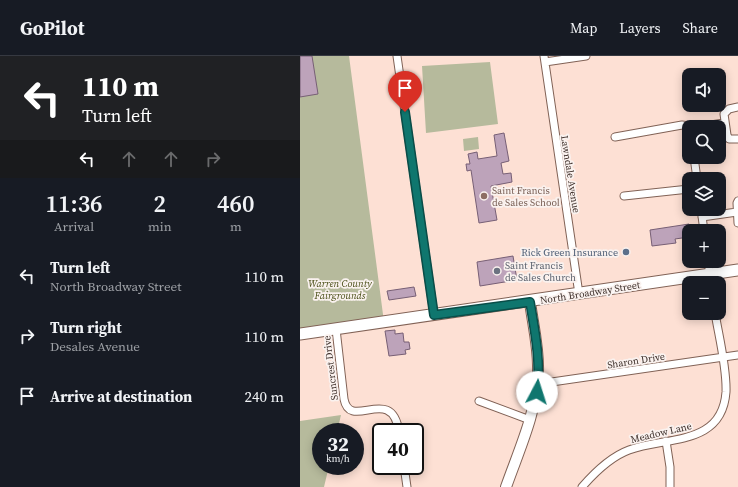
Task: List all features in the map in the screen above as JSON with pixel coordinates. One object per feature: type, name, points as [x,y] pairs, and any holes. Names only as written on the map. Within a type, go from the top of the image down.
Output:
[{"type":"main road","name":"North Broadway Street","points":[[719,276],[738,270]]},
{"type":"main road","name":"North Broadway Street","points":[[300,334],[579,294],[682,282]]},
{"type":"street","points":[[397,56],[434,315]]},
{"type":"street","points":[[544,59],[586,56]]},
{"type":"street","name":"Lawndale Avenue","points":[[544,59],[579,294]]},
{"type":"street","points":[[724,120],[724,114],[726,111],[738,107]]},
{"type":"street","points":[[616,137],[682,126]]},
{"type":"street","points":[[726,135],[729,139],[738,139]]},
{"type":"street","points":[[624,196],[682,190]]},
{"type":"street","points":[[738,201],[736,202],[738,223]]},
{"type":"street","points":[[703,224],[702,217],[737,212]]},
{"type":"street","points":[[506,487],[530,420],[538,384],[537,349],[530,302]]},
{"type":"street","name":"Meadow Lane","points":[[582,487],[601,467],[626,451],[639,446],[689,437],[700,432],[713,422],[725,400],[726,391],[716,320]]},
{"type":"street","name":"Suncrest Drive","points":[[336,329],[346,406],[352,411],[356,412],[382,409],[389,410],[395,416],[397,423]]},
{"type":"street","name":"Sharon Drive","points":[[538,384],[738,355]]},
{"type":"street","points":[[479,401],[530,420]]},
{"type":"street","points":[[666,441],[670,467],[670,487]]},
{"type":"street","points":[[405,475],[407,487]]},
{"type":"green space","name":"Warren County Fairgrounds","points":[[300,56],[349,56],[384,322],[300,334]]},
{"type":"green space","points":[[490,62],[498,124],[426,133],[422,66]]},
{"type":"green space","points":[[478,137],[479,149],[464,151],[463,139]]},
{"type":"green space","points":[[341,415],[339,423],[312,423],[312,475],[327,475],[324,487],[300,487],[300,421]]},
{"type":"building","points":[[300,56],[312,56],[318,94],[300,97]]},
{"type":"building","name":"Saint Francis de Sales School","points":[[504,133],[509,161],[501,163],[503,174],[511,173],[512,182],[491,186],[497,220],[479,223],[471,170],[467,171],[466,164],[470,164],[468,154],[477,152],[478,159],[497,156],[494,135]]},
{"type":"building","points":[[682,225],[682,238],[675,239],[676,243],[652,246],[650,230]]},
{"type":"building","name":"Saint Francis de Sales Church","points":[[513,256],[517,280],[480,286],[477,262]]},
{"type":"building","points":[[414,287],[416,296],[389,300],[387,291]]},
{"type":"building","points":[[395,330],[395,334],[403,333],[404,342],[409,342],[410,349],[405,350],[406,354],[389,356],[385,331]]},
{"type":"place","name":"Saint Francis de Sales School","points":[[484,196]]},
{"type":"place","name":"Rick Green Insurance","points":[[626,252]]},
{"type":"place","name":"Saint Francis de Sales Church","points":[[497,271]]},
{"type":"route","points":[[405,112],[434,315],[530,302],[539,370],[537,392]]}]
